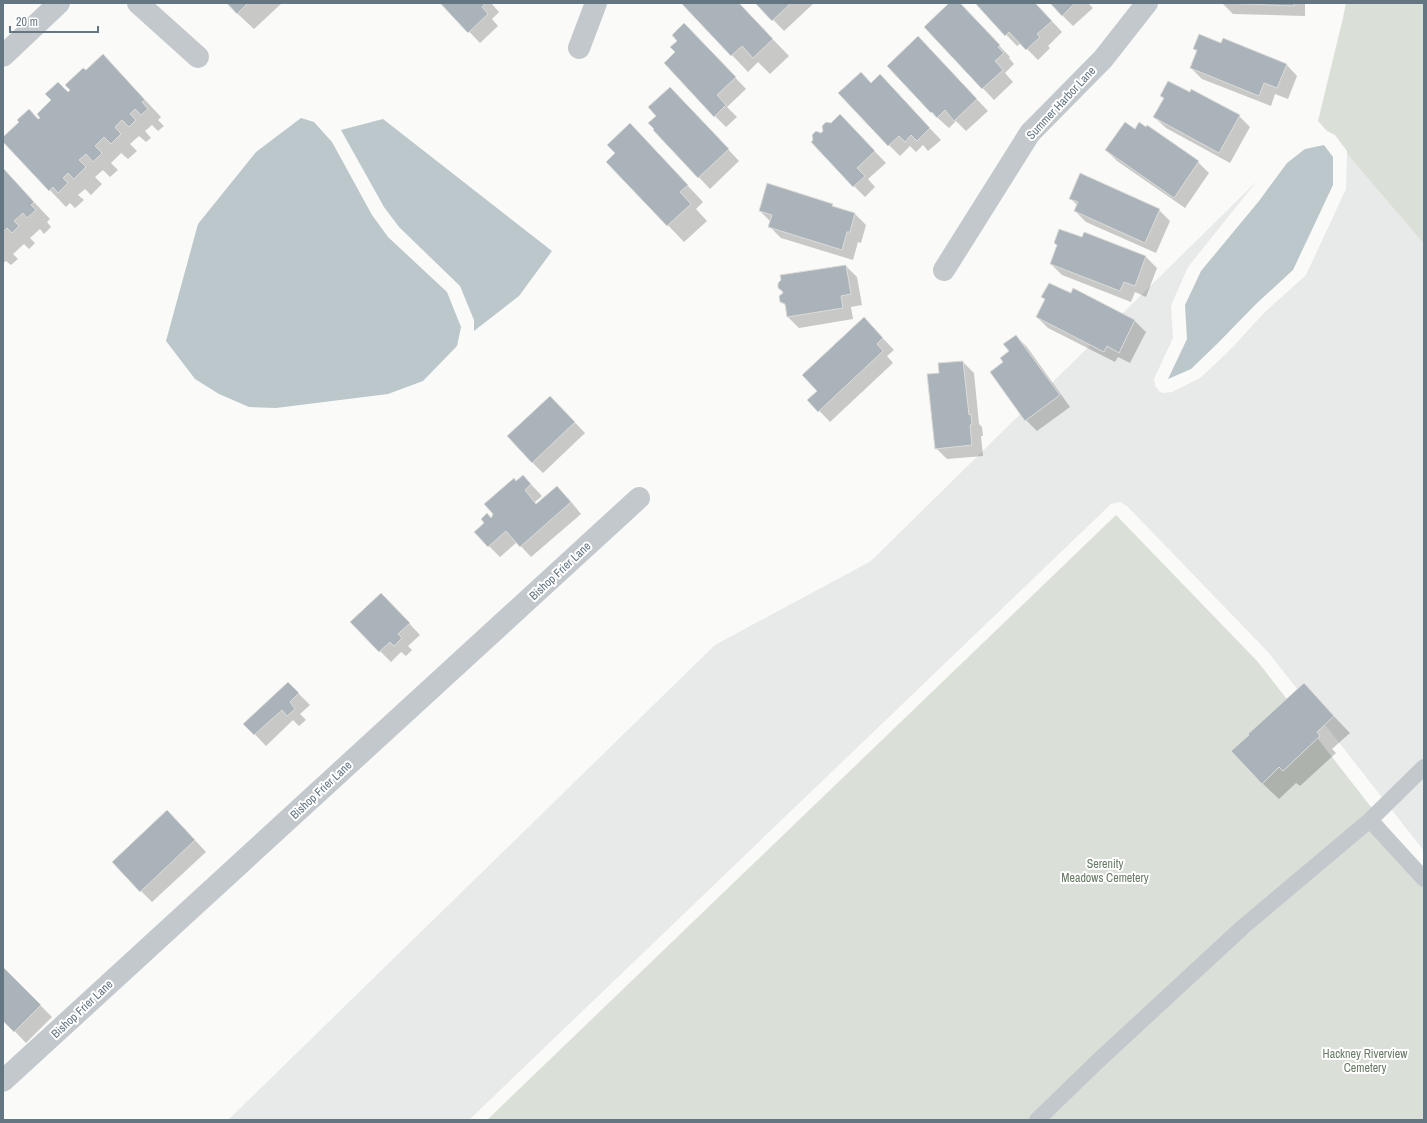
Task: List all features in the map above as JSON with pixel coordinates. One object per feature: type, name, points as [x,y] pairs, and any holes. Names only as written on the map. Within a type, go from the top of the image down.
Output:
[{"type":"street","points":[[3,56],[59,3]]},
{"type":"street","points":[[138,3],[198,57]]},
{"type":"street","points":[[579,48],[596,3]]},
{"type":"street","name":"Summer Harbor Lane","points":[[944,270],[1030,133],[1103,59],[1147,3]]},
{"type":"street","name":"Bishop Frier Lane","points":[[3,1081],[639,498]]},
{"type":"lane","points":[[1037,1120],[1099,1060],[1244,926],[1370,820],[1424,767]]},
{"type":"lane","points":[[1370,820],[1424,879]]},
{"type":"shaded area","points":[[301,118],[314,122],[332,142],[372,215],[388,237],[447,292],[461,327],[457,346],[423,381],[388,394],[276,408],[249,407],[219,394],[195,379],[166,341],[198,224],[256,152]]},
{"type":"shaded area","points":[[383,119],[552,251],[519,296],[474,331],[474,320],[460,286],[399,227],[384,207],[341,130]]},
{"type":"shaded area","points":[[1324,145],[1333,157],[1333,185],[1293,270],[1256,304],[1191,369],[1168,379],[1187,339],[1185,305],[1201,271],[1259,201],[1287,163],[1305,149]]},
{"type":"shaded area","points":[[1347,154],[1424,244],[1424,851],[1268,652],[1127,506],[1120,502],[1111,504],[469,1120],[228,1120],[715,645],[871,561],[1257,181],[1188,267],[1171,307],[1173,338],[1154,379],[1155,386],[1160,392],[1172,392],[1200,378],[1227,353],[1264,313],[1306,275],[1346,189]]},
{"type":"green space","points":[[1346,3],[1424,3],[1424,244],[1347,154],[1347,151],[1335,135],[1327,131],[1318,121]]},
{"type":"green space","name":"Serenity Meadows Cemetery","points":[[1116,515],[1258,662],[1424,875],[1424,1120],[487,1120]]},
{"type":"building","points":[[227,3],[248,3],[237,14]]},
{"type":"building","points":[[440,3],[486,3],[482,7],[488,14],[468,33]]},
{"type":"building","points":[[681,3],[739,3],[773,39],[753,58],[742,46],[731,56]]},
{"type":"building","points":[[755,3],[791,3],[772,21]]},
{"type":"building","points":[[949,3],[960,3],[1000,45],[998,47],[1004,53],[995,61],[1003,70],[982,89],[924,27]]},
{"type":"building","points":[[975,3],[1035,3],[1052,21],[1037,34],[1040,37],[1026,50],[1009,32],[1005,36]]},
{"type":"building","points":[[1050,3],[1075,3],[1062,16]]},
{"type":"building","points":[[1221,3],[1294,3],[1294,6]]},
{"type":"building","points":[[684,23],[736,77],[717,95],[726,105],[714,117],[664,63],[675,52],[670,47],[677,41],[672,35]]},
{"type":"building","points":[[1199,34],[1221,43],[1223,38],[1287,64],[1277,88],[1264,83],[1259,96],[1190,68],[1197,50],[1193,49]]},
{"type":"building","points":[[918,36],[977,99],[954,121],[945,110],[937,118],[887,66]]},
{"type":"building","points":[[103,54],[145,100],[142,102],[148,109],[141,115],[135,109],[130,114],[136,120],[129,127],[122,120],[115,127],[121,134],[111,144],[104,137],[95,146],[102,153],[93,162],[86,154],[79,160],[86,167],[74,179],[68,173],[63,178],[68,183],[58,193],[53,187],[49,191],[3,142],[3,137],[19,122],[17,120],[29,109],[38,119],[40,118],[37,114],[51,100],[45,94],[58,82],[68,92],[70,90],[65,85],[83,68],[86,70]]},
{"type":"building","points":[[861,72],[871,83],[880,74],[930,128],[917,141],[911,135],[905,142],[899,136],[888,146],[838,93]]},
{"type":"building","points":[[1168,81],[1190,92],[1191,89],[1240,115],[1219,153],[1153,117],[1164,98],[1160,96]]},
{"type":"building","points":[[670,87],[729,149],[698,178],[648,123],[656,116],[648,107]]},
{"type":"building","points":[[840,114],[875,151],[857,168],[865,176],[853,187],[811,142],[813,140],[812,135],[816,131],[821,133],[823,131],[822,126],[826,122],[831,123]]},
{"type":"building","points":[[1125,122],[1135,129],[1139,122],[1146,127],[1147,125],[1199,161],[1174,198],[1105,150]]},
{"type":"building","points":[[630,123],[688,185],[680,192],[691,204],[667,226],[606,162],[615,153],[607,145]]},
{"type":"building","points":[[3,168],[34,202],[31,205],[36,210],[27,218],[23,213],[14,221],[19,226],[12,233],[7,228],[3,232]]},
{"type":"building","points":[[1080,173],[1160,209],[1145,243],[1074,211],[1078,202],[1069,199]]},
{"type":"building","points":[[767,183],[833,204],[832,206],[855,213],[850,232],[847,232],[842,250],[768,227],[772,215],[759,211]]},
{"type":"building","points":[[1059,229],[1082,237],[1084,232],[1146,256],[1135,286],[1124,282],[1120,291],[1050,264],[1057,245],[1054,243]]},
{"type":"building","points":[[846,265],[851,294],[841,296],[843,308],[787,317],[785,304],[780,302],[779,296],[783,293],[778,288],[778,283],[781,280],[780,275]]},
{"type":"building","points":[[1049,283],[1071,293],[1073,288],[1135,320],[1119,353],[1107,346],[1104,352],[1036,317],[1045,299],[1041,297]]},
{"type":"building","points":[[864,317],[883,338],[877,344],[883,351],[818,412],[807,400],[817,391],[802,375]]},
{"type":"building","points":[[1016,335],[1060,395],[1025,421],[990,372],[1003,362],[1000,358],[1009,351],[1003,344]]},
{"type":"building","points":[[963,361],[969,415],[971,414],[972,425],[970,425],[972,445],[935,449],[927,374],[939,373],[938,363]]},
{"type":"building","points":[[550,396],[575,422],[532,463],[507,436]]},
{"type":"building","points":[[523,475],[531,484],[525,490],[536,504],[557,486],[571,502],[520,547],[506,531],[488,547],[474,532],[484,523],[481,519],[487,513],[491,518],[493,514],[484,504],[514,478],[516,481]]},
{"type":"building","points":[[381,593],[410,623],[398,634],[402,638],[394,646],[390,642],[379,652],[350,622]]},
{"type":"building","points":[[288,682],[299,693],[290,702],[295,709],[287,716],[282,710],[254,735],[243,724]]},
{"type":"building","points":[[1304,683],[1334,716],[1317,732],[1320,736],[1283,771],[1279,767],[1262,784],[1231,751]]},
{"type":"building","points":[[167,810],[195,840],[140,892],[112,862]]},
{"type":"building","points":[[3,967],[41,1005],[14,1032],[3,1021]]},
{"type":"park label","name":"Hackney Riverview Cemetery","points":[[1365,1061]]}]
